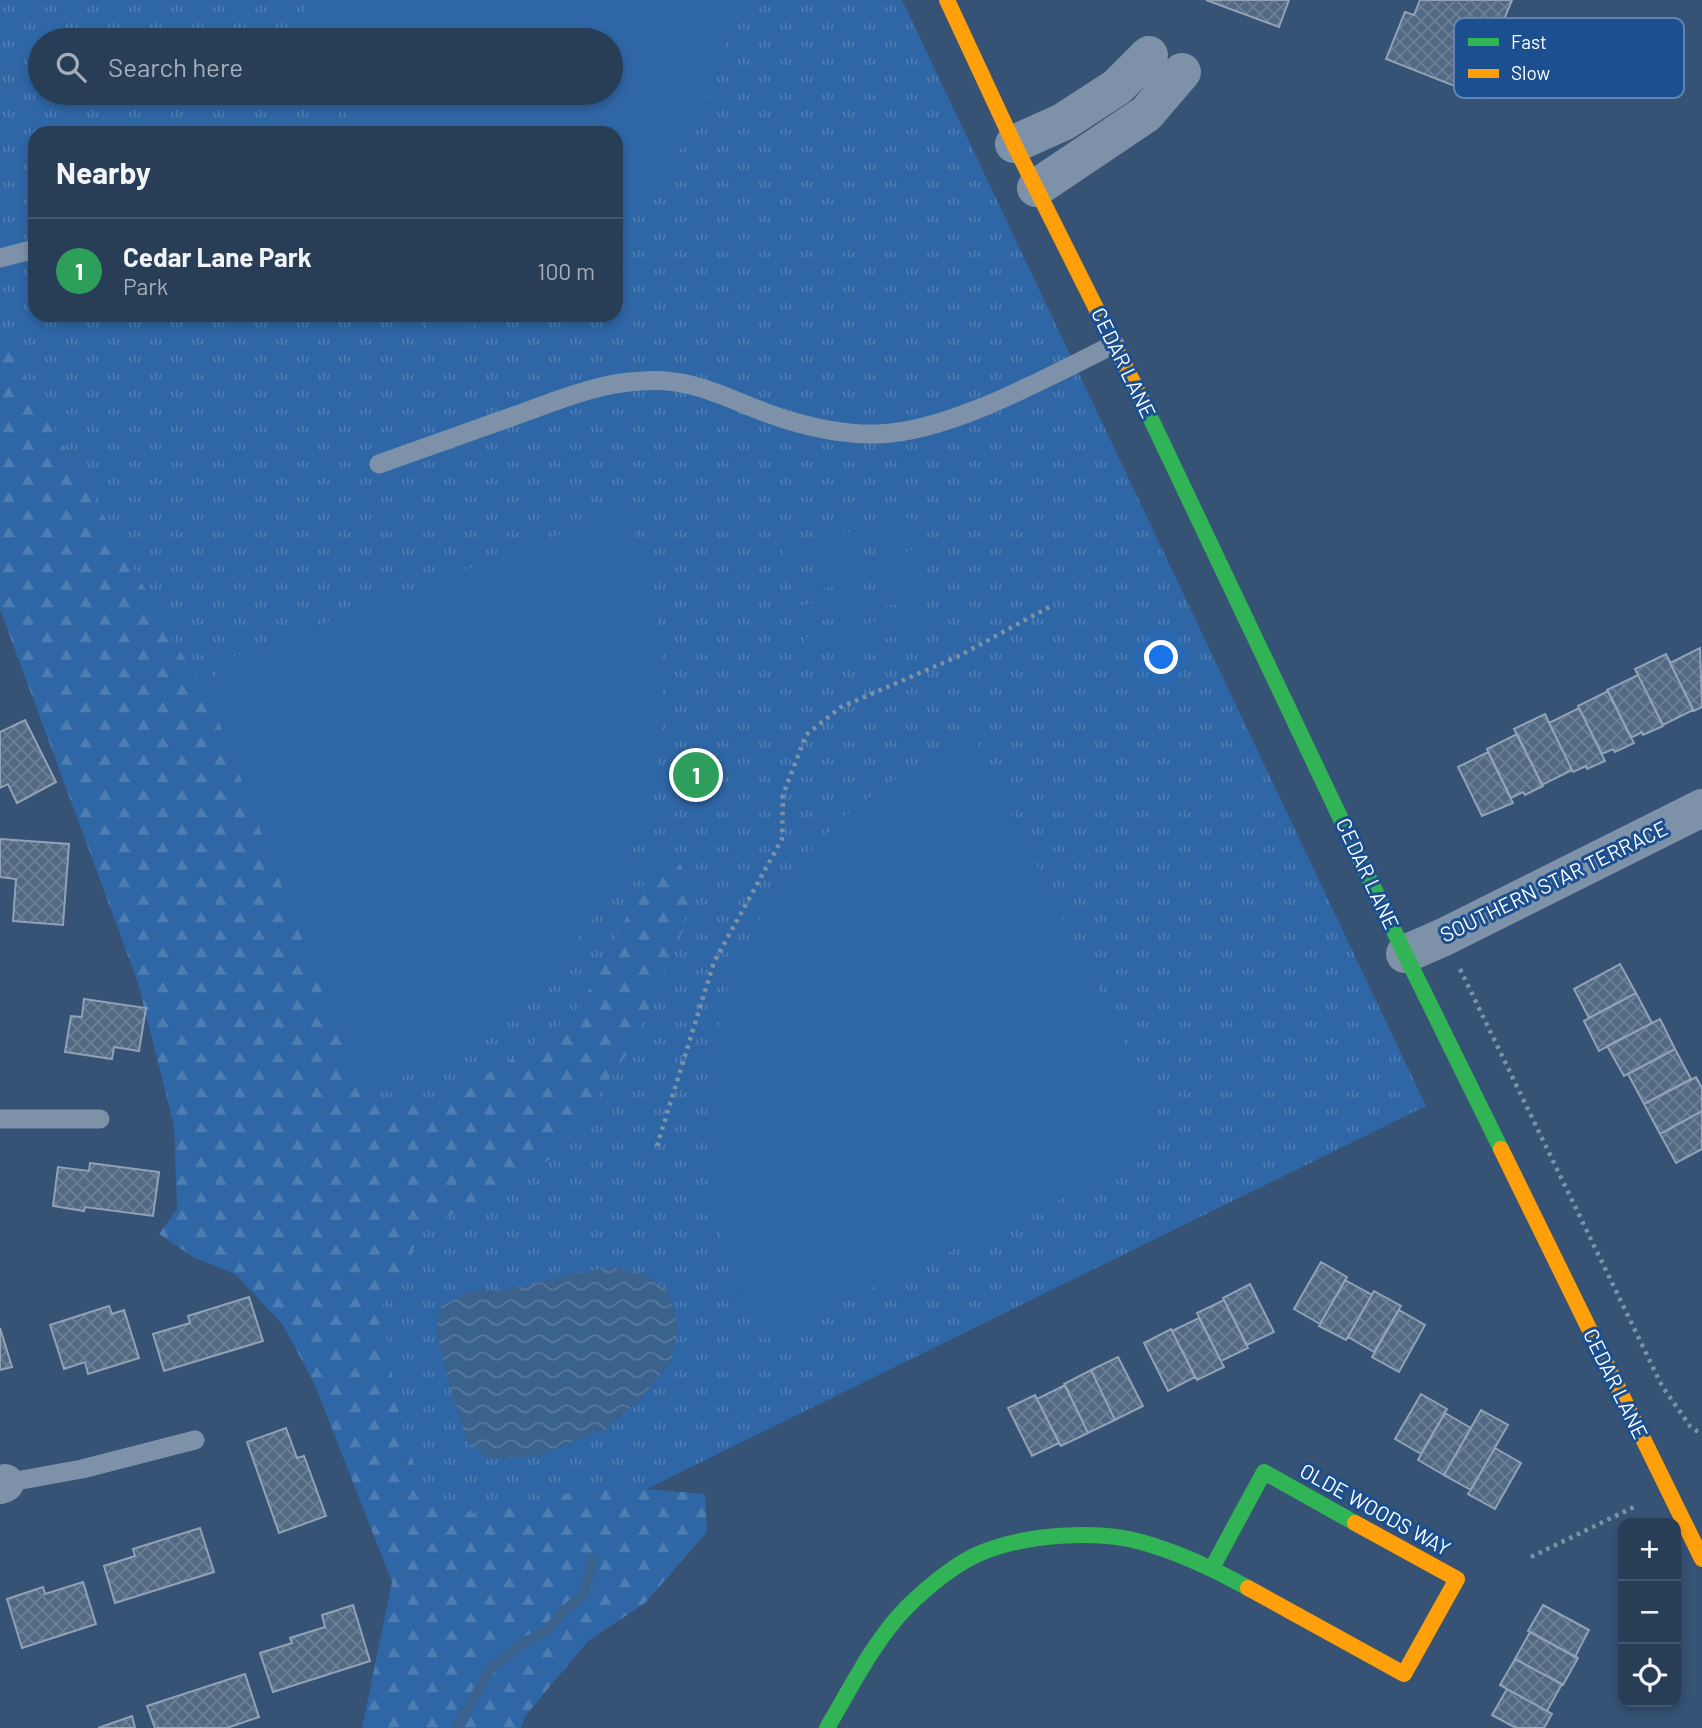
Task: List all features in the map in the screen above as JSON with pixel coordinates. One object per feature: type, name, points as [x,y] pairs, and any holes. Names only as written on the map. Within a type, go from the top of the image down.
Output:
[{"type":"street","name":"CEDAR LANE","points":[[947,0],[1014,144],[1115,344],[1405,954],[1702,1559]]},
{"type":"street","points":[[1014,144],[1063,122],[1117,87],[1166,64],[1146,114],[1036,188]]},
{"type":"street","name":"SOUTHERN STAR TERRACE","points":[[1405,954],[1702,808]]},
{"type":"street","name":"OLDE WOODS WAY","points":[[827,1728],[870,1656],[905,1609],[941,1577],[982,1552],[1036,1538],[1088,1535],[1139,1541],[1212,1568],[1404,1674],[1457,1579],[1264,1472],[1212,1568]]},
{"type":"lane","points":[[0,258],[28,251]]},
{"type":"lane","points":[[379,464],[589,389],[641,381],[680,381],[783,418],[837,431],[879,434],[919,428],[960,416],[1115,344]]},
{"type":"lane","points":[[0,1119],[100,1119]]},
{"type":"lane","points":[[3,1484],[82,1469],[195,1440]]},
{"type":"path","points":[[657,1146],[714,962],[782,839],[783,795],[807,735],[841,707],[959,656],[1051,606]]},
{"type":"path","points":[[1444,937],[1662,1386],[1690,1426],[1702,1435]]},
{"type":"path","points":[[1531,1557],[1645,1502]]},
{"type":"green space","points":[[0,0],[902,0],[1426,1106],[429,1596],[0,444]]},
{"type":"green space","points":[[302,0],[733,0],[719,62],[694,125],[658,183],[623,223],[623,126],[350,126],[342,105],[623,105],[623,28],[313,28]]},
{"type":"green space","points":[[425,322],[482,322],[432,342]]},
{"type":"green space","points":[[0,343],[9,350],[171,638],[208,693],[362,1093],[428,1108],[503,1065],[577,1012],[660,853],[677,855],[690,887],[683,930],[632,1047],[554,1157],[423,1231],[382,1304],[395,1398],[424,1501],[480,1515],[601,1485],[705,1494],[707,1532],[645,1603],[588,1641],[526,1715],[521,1728],[362,1728],[392,1582],[314,1383],[283,1325],[235,1274],[193,1257],[159,1234],[177,1209],[174,1126],[138,983],[0,609]]},
{"type":"green space","points":[[626,509],[648,573],[659,634],[663,695],[660,754],[643,823],[621,879],[581,935],[543,978],[489,1029],[446,1059],[361,1093],[208,693],[221,662]]},
{"type":"green space","points":[[911,518],[915,536],[786,564],[782,547]]},
{"type":"green space","points":[[918,549],[922,567],[793,595],[789,577]]},
{"type":"green space","points":[[925,579],[929,597],[800,625],[796,607]]},
{"type":"green space","points":[[932,609],[936,627],[807,655],[803,638]]},
{"type":"green space","points":[[974,737],[1164,1124],[1150,1157],[763,1339],[734,1277],[715,1219],[707,1141],[712,1058],[728,986],[757,924],[796,865],[846,814],[904,773]]},
{"type":"water","points":[[613,1267],[647,1275],[668,1291],[678,1326],[671,1361],[639,1401],[606,1429],[537,1456],[490,1459],[468,1443],[451,1391],[436,1330],[441,1306],[469,1292],[515,1288]]},
{"type":"building","points":[[1206,0],[1289,0],[1279,27]]},
{"type":"building","points":[[1420,0],[1512,0],[1505,18],[1454,18],[1454,86],[1386,59],[1405,12],[1414,15]]},
{"type":"building","points":[[1700,648],[1702,707],[1694,711],[1670,663]]},
{"type":"building","points":[[1666,654],[1693,710],[1663,725],[1635,669]]},
{"type":"building","points":[[1638,675],[1663,726],[1631,738],[1607,690]]},
{"type":"building","points":[[1608,691],[1634,743],[1615,752],[1613,749],[1602,754],[1578,706]]},
{"type":"building","points":[[1579,708],[1605,761],[1573,772],[1549,723]]},
{"type":"building","points":[[1545,714],[1572,770],[1542,785],[1514,729]]},
{"type":"building","points":[[25,720],[56,782],[17,803],[8,784],[0,788],[0,732]]},
{"type":"building","points":[[1517,734],[1543,786],[1525,795],[1523,792],[1511,798],[1487,749]]},
{"type":"building","points":[[1488,752],[1513,803],[1482,816],[1458,767]]},
{"type":"building","points":[[0,839],[69,844],[63,925],[13,921],[16,879],[0,877]]},
{"type":"building","points":[[1620,964],[1636,993],[1589,1018],[1574,989]]},
{"type":"building","points":[[1636,993],[1652,1023],[1599,1051],[1584,1021]]},
{"type":"building","points":[[84,999],[146,1008],[139,1051],[114,1047],[112,1059],[65,1052],[71,1016],[82,1017]]},
{"type":"building","points":[[1660,1019],[1675,1049],[1624,1076],[1607,1046]]},
{"type":"building","points":[[1675,1049],[1691,1079],[1644,1104],[1628,1074]]},
{"type":"building","points":[[1696,1077],[1702,1088],[1702,1111],[1660,1134],[1644,1104]]},
{"type":"building","points":[[1702,1111],[1702,1149],[1676,1163],[1660,1134]]},
{"type":"building","points":[[90,1163],[159,1172],[153,1216],[85,1207],[84,1211],[53,1206],[58,1167],[89,1171]]},
{"type":"building","points":[[1321,1262],[1347,1277],[1320,1324],[1294,1309]]},
{"type":"building","points":[[1345,1280],[1372,1295],[1346,1340],[1319,1326]]},
{"type":"building","points":[[1250,1284],[1274,1332],[1247,1345],[1223,1298]]},
{"type":"building","points":[[1374,1291],[1401,1306],[1374,1352],[1348,1337]]},
{"type":"building","points":[[249,1297],[263,1341],[164,1371],[153,1334],[190,1323],[188,1316]]},
{"type":"building","points":[[1224,1300],[1248,1348],[1221,1361],[1197,1313]]},
{"type":"building","points":[[109,1306],[112,1314],[124,1310],[139,1358],[88,1374],[85,1362],[64,1369],[50,1325]]},
{"type":"building","points":[[1399,1310],[1425,1325],[1399,1372],[1372,1357]]},
{"type":"building","points":[[1199,1318],[1224,1367],[1197,1380],[1172,1331]]},
{"type":"building","points":[[0,1328],[12,1367],[0,1370]]},
{"type":"building","points":[[1171,1329],[1195,1377],[1168,1391],[1144,1343]]},
{"type":"building","points":[[1118,1357],[1143,1406],[1115,1420],[1091,1370]]},
{"type":"building","points":[[1091,1370],[1115,1420],[1088,1433],[1064,1384]]},
{"type":"building","points":[[1065,1385],[1088,1433],[1061,1446],[1037,1399]]},
{"type":"building","points":[[1421,1394],[1447,1409],[1421,1454],[1395,1439]]},
{"type":"building","points":[[1035,1395],[1059,1443],[1032,1456],[1008,1408]]},
{"type":"building","points":[[1481,1410],[1508,1425],[1471,1490],[1444,1475]]},
{"type":"building","points":[[1445,1413],[1471,1428],[1444,1475],[1418,1460]]},
{"type":"building","points":[[286,1428],[297,1458],[304,1456],[326,1516],[279,1533],[247,1442]]},
{"type":"building","points":[[1495,1448],[1521,1463],[1495,1509],[1468,1494]]},
{"type":"building","points":[[200,1528],[214,1572],[115,1603],[104,1566],[135,1556],[133,1549]]},
{"type":"building","points":[[83,1582],[96,1624],[22,1648],[7,1599],[43,1587],[45,1594]]},
{"type":"building","points":[[353,1605],[370,1661],[273,1692],[260,1653],[292,1643],[290,1638],[325,1627],[322,1615]]},
{"type":"building","points":[[1543,1605],[1589,1630],[1575,1657],[1528,1631]]},
{"type":"building","points":[[1530,1632],[1578,1658],[1563,1685],[1515,1659]]},
{"type":"building","points":[[1515,1659],[1562,1684],[1547,1711],[1500,1685]]},
{"type":"building","points":[[245,1674],[259,1717],[227,1728],[155,1728],[147,1706]]},
{"type":"building","points":[[1507,1689],[1552,1714],[1544,1728],[1516,1728],[1492,1715]]},
{"type":"building","points":[[132,1716],[135,1728],[98,1728]]},
{"type":"waterway","points":[[457,1728],[490,1669],[521,1644],[548,1630],[562,1613],[584,1594],[593,1558]]},
{"type":"traffic: fast","points":[[1141,398],[1405,954],[1501,1149]]},
{"type":"traffic: fast","points":[[1212,1568],[1264,1472],[1355,1523]]},
{"type":"traffic: fast","points":[[827,1728],[873,1650],[906,1608],[952,1569],[973,1556],[1000,1546],[1061,1536],[1123,1538],[1182,1556],[1248,1588]]},
{"type":"traffic: slow","points":[[947,0],[1014,144],[1141,398]]},
{"type":"traffic: slow","points":[[1501,1149],[1702,1559]]},
{"type":"traffic: slow","points":[[1248,1588],[1404,1674],[1457,1579],[1355,1523]]},
{"type":"place","name":"Cedar Lane Park","points":[[696,775]]}]
